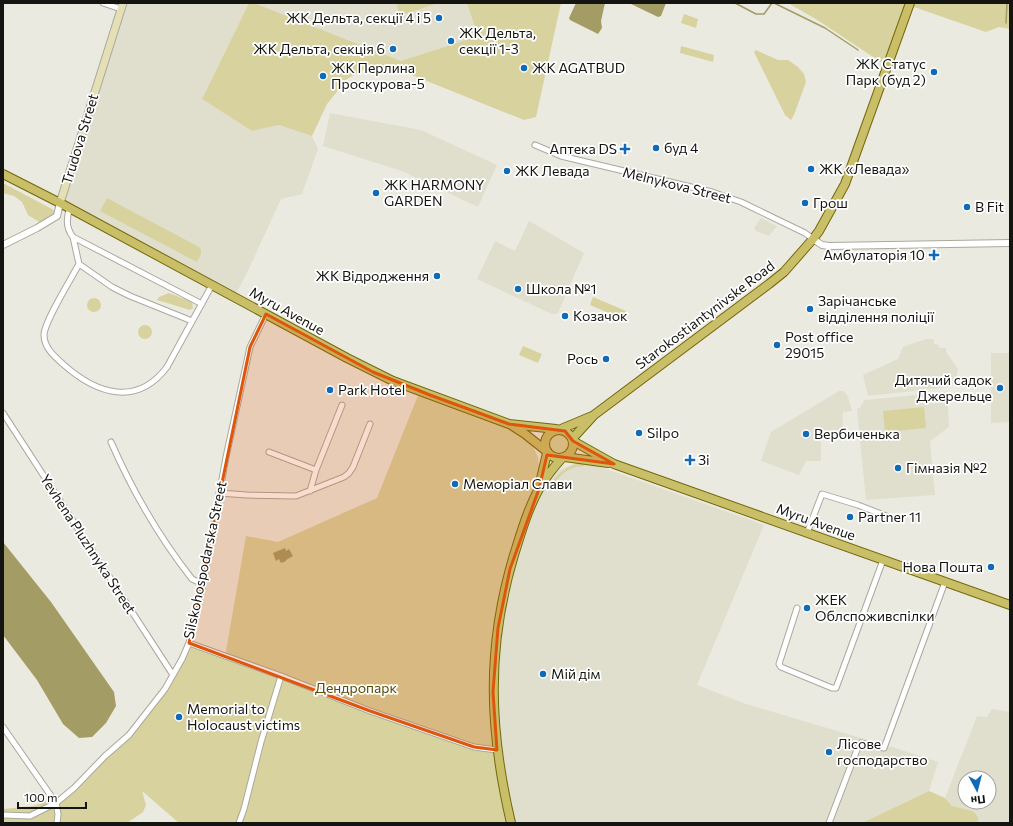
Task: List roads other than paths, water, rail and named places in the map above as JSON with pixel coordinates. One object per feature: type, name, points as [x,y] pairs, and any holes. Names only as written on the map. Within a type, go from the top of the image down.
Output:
[{"type":"main road","name":"Starokostiantynivske Road","points":[[594,415],[753,297],[784,272],[813,239],[845,184],[910,3]]},
{"type":"main road","name":"Trudova Street","points":[[60,203],[122,6]]},
{"type":"main road","name":"Myru Avenue","points":[[3,174],[70,208],[343,356],[393,381],[509,424],[525,434],[546,451]]},
{"type":"main road","points":[[539,489],[546,451],[544,443],[546,437],[550,432],[594,415]]},
{"type":"main road","points":[[511,823],[502,788],[497,750],[493,692],[493,668],[504,590],[521,533],[539,489],[546,477],[563,457],[572,450],[573,440],[594,415]]},
{"type":"main road","name":"Myru Avenue","points":[[509,424],[559,429]]},
{"type":"main road","points":[[559,429],[569,433],[573,440]]},
{"type":"main road","name":"Myru Avenue","points":[[573,440],[614,464],[1010,605]]},
{"type":"main road","points":[[546,451],[552,457],[563,457]]},
{"type":"main road","name":"Myru Avenue","points":[[563,457],[614,464]]},
{"type":"street","points":[[102,3],[122,6]]},
{"type":"street","name":"Melnykova Street","points":[[535,144],[561,156],[712,192],[734,199],[805,233],[813,239]]},
{"type":"street","name":"Trudova Street","points":[[3,245],[57,216],[60,203]]},
{"type":"street","points":[[70,208],[67,224],[72,235],[79,264],[48,321],[44,334],[47,347],[57,358],[86,382],[99,388],[122,393],[131,392],[145,387],[159,378],[212,285]]},
{"type":"street","points":[[72,235],[202,304]]},
{"type":"street","points":[[813,239],[822,245],[829,246],[1010,243]]},
{"type":"street","points":[[79,264],[118,290],[192,321]]},
{"type":"street","name":"Silskohospodarska Street","points":[[3,815],[30,816],[56,803],[74,788],[105,756],[129,735],[173,675],[189,643],[203,584],[219,493],[250,347],[266,314]]},
{"type":"street","points":[[310,491],[316,470],[342,405]]},
{"type":"street","name":"Yevhena Pluzhnyka Street","points":[[3,413],[173,675]]},
{"type":"street","points":[[219,493],[296,496],[344,477],[353,467],[370,424]]},
{"type":"street","points":[[111,442],[125,474],[147,513],[192,579],[203,584]]},
{"type":"street","points":[[269,452],[316,470]]},
{"type":"street","points":[[808,533],[822,494],[858,505],[894,519]]},
{"type":"street","points":[[797,608],[779,664],[781,667],[832,688],[836,688],[883,560]]},
{"type":"street","points":[[829,823],[858,747],[861,743],[866,743],[884,748],[946,582]]},
{"type":"street","points":[[189,643],[385,716],[474,747],[497,750]]},
{"type":"street","points":[[239,823],[244,810],[261,742],[281,676]]},
{"type":"street","points":[[3,727],[56,803],[58,814],[57,823]]},
{"type":"waterway","points":[[735,3],[756,14],[764,14],[772,3]]},
{"type":"waterway","points":[[774,3],[825,28],[858,50]]},
{"type":"waterway","points":[[1006,23],[1007,3]]},
{"type":"place","name":"ЖК Дельта, секції 4 і 5","points":[[439,18]]},
{"type":"place","name":"ЖК Дельта, секції 1-3","points":[[451,41]]},
{"type":"place","name":"ЖК Дельта, секція 6","points":[[393,49]]},
{"type":"place","name":"ЖК AGATBUD","points":[[524,68]]},
{"type":"place","name":"ЖК Статус Парк (буд 2)","points":[[934,72]]},
{"type":"place","name":"ЖК Перлина Проскурова-5","points":[[323,76]]},
{"type":"place","name":"буд 4","points":[[656,148]]},
{"type":"place","name":"Аптека DS","points":[[625,149]]},
{"type":"place","name":"ЖК «Левада»","points":[[811,169]]},
{"type":"place","name":"ЖК Левада","points":[[507,171]]},
{"type":"place","name":"ЖК HARMONY GARDEN","points":[[376,193]]},
{"type":"place","name":"Грош","points":[[805,203]]},
{"type":"place","name":"B Fit","points":[[967,207]]},
{"type":"place","name":"Амбулаторія 10","points":[[934,255]]},
{"type":"place","name":"ЖК Відродження","points":[[437,276]]},
{"type":"place","name":"Школа №1","points":[[518,289]]},
{"type":"place","name":"Зарічанське відділення поліції","points":[[810,309]]},
{"type":"place","name":"Козачок","points":[[565,316]]},
{"type":"place","name":"Post office 29015","points":[[777,345]]},
{"type":"place","name":"Рось","points":[[606,359]]},
{"type":"place","name":"Дитячий садок Джерельце","points":[[1000,388]]},
{"type":"place","name":"Park Hotel","points":[[330,390]]},
{"type":"place","name":"Silpo","points":[[639,433]]},
{"type":"place","name":"Вербиченька","points":[[806,434]]},
{"type":"place","name":"Зі","points":[[690,460]]},
{"type":"place","name":"Гімназія №2","points":[[898,468]]},
{"type":"place","name":"Меморіал Слави","points":[[455,484]]},
{"type":"place","name":"Partner 11","points":[[850,517]]},
{"type":"place","name":"Нова Пошта","points":[[991,567]]},
{"type":"place","name":"ЖЕК Облспоживспілки","points":[[807,608]]},
{"type":"place","name":"Мій дім","points":[[543,674]]},
{"type":"place","name":"Memorial to Holocaust victims","points":[[179,717]]},
{"type":"place","name":"Лісове господарство","points":[[829,752]]},
{"type":"park label","name":"Дендропарк","points":[[356,688]]}]
